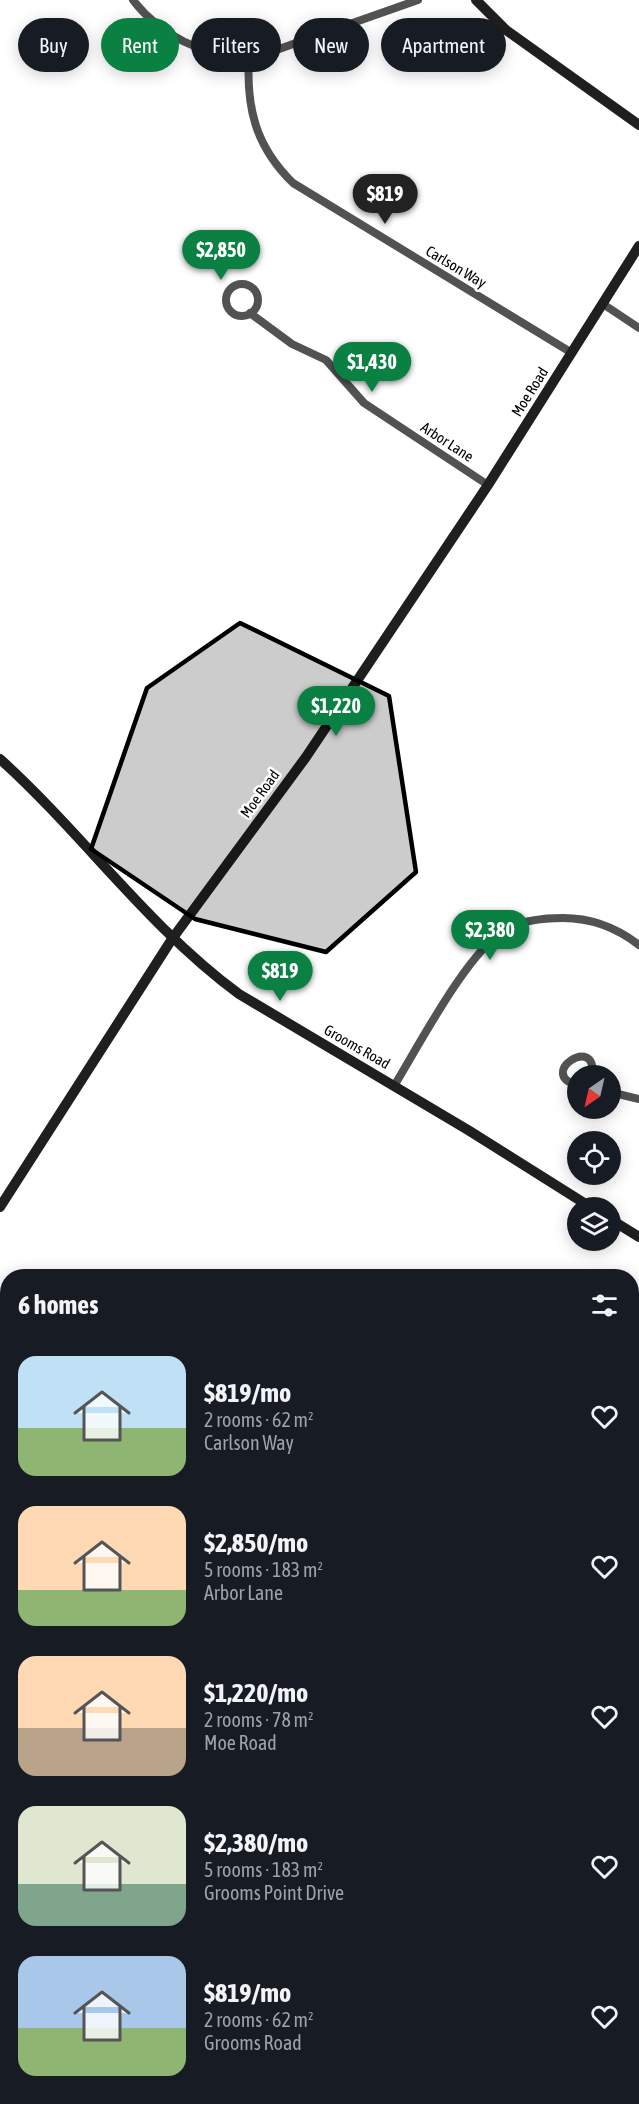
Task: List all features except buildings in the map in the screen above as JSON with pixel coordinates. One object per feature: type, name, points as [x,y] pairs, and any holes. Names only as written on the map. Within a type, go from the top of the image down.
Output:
[{"type":"street","points":[[133,0],[153,21],[182,41],[191,44]]},
{"type":"street","points":[[281,48],[418,0]]},
{"type":"street","points":[[476,0],[506,30],[639,125]]},
{"type":"street","name":"Carlson Way","points":[[249,72],[250,106],[258,133],[271,157],[288,178],[313,196],[572,353]]},
{"type":"street","name":"Moe Road","points":[[0,1207],[172,939],[306,757],[488,485],[639,246]]},
{"type":"street","name":"Arbor Lane","points":[[250,313],[257,303],[255,292],[244,285],[235,286],[226,297],[227,306],[237,315],[250,313],[292,344],[326,360],[364,403],[488,485]]},
{"type":"street","points":[[603,304],[639,328]]},
{"type":"street","name":"Grooms Road","points":[[0,759],[60,816],[172,939],[239,994],[574,1197]]},
{"type":"street","points":[[394,1086],[470,966],[486,945],[505,930],[538,920],[574,918],[612,928],[639,945]]},
{"type":"street","points":[[567,1079],[564,1075],[565,1065],[571,1059],[579,1056],[588,1059],[591,1065]]},
{"type":"street","points":[[621,1095],[639,1099]]},
{"type":"street","points":[[621,1226],[639,1237]]},
{"type":"highlighted area","points":[[240,623],[389,696],[416,872],[326,952],[195,919],[91,849],[147,688]]}]
